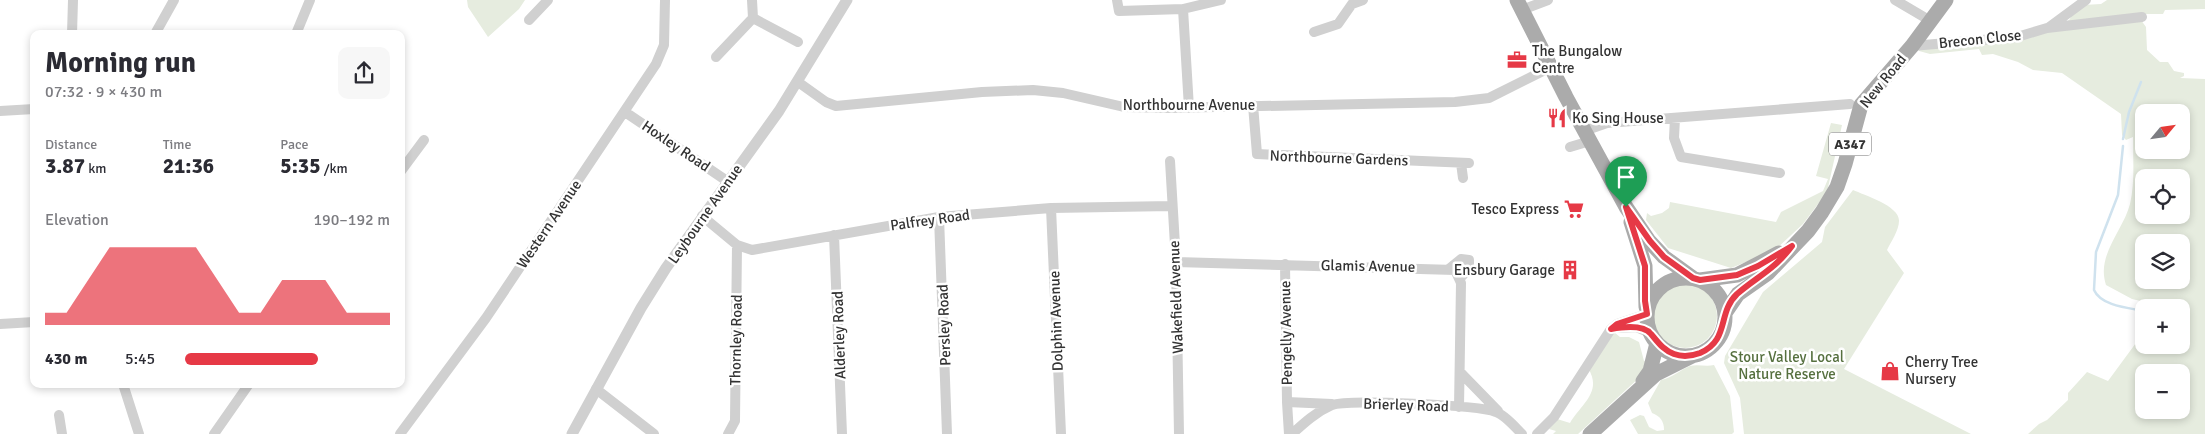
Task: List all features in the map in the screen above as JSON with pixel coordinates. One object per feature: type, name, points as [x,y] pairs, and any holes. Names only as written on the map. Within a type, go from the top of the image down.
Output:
[{"type":"main road","name":"New Road","points":[[1725,313],[1738,294],[1768,273],[1813,225],[1837,187],[1860,105],[1880,80],[1912,46],[1929,20],[1946,0]]},
{"type":"main road","points":[[1520,5],[1587,136],[1626,207],[1664,257],[1717,293],[1725,313],[1724,324],[1714,344],[1696,355],[1656,374],[1641,385],[1590,434]]},
{"type":"main road","points":[[1626,207],[1645,266],[1645,301],[1654,338],[1650,371],[1641,385]]},
{"type":"main road","name":"New Road","points":[[1697,279],[1737,275],[1758,266],[1792,246]]},
{"type":"main road","points":[[1647,312],[1654,294],[1660,287],[1676,279],[1697,279]]},
{"type":"main road","points":[[1654,338],[1675,354],[1696,355]]},
{"type":"street","points":[[72,30],[73,0]]},
{"type":"street","points":[[157,30],[174,0]]},
{"type":"street","points":[[298,30],[310,0]]},
{"type":"street","points":[[529,20],[548,0]]},
{"type":"street","name":"Western Avenue","points":[[400,434],[486,318],[656,64],[664,45],[665,0]]},
{"type":"street","points":[[716,57],[753,18],[752,0]]},
{"type":"street","name":"Leybourne Avenue","points":[[572,434],[641,308],[702,216],[762,136],[798,82],[847,0]]},
{"type":"street","points":[[1117,0],[1119,11],[1183,9],[1221,0]]},
{"type":"street","points":[[1314,32],[1338,24],[1352,4],[1363,0]]},
{"type":"street","points":[[1520,5],[1548,0]]},
{"type":"street","points":[[1895,0],[1929,20]]},
{"type":"street","name":"Brecon Close","points":[[2047,28],[2086,0]]},
{"type":"street","points":[[1183,9],[1188,108]]},
{"type":"street","name":"Brecon Close","points":[[1912,46],[2017,37],[2047,28],[2142,17]]},
{"type":"street","points":[[753,18],[798,42]]},
{"type":"street","name":"Northbourne Avenue","points":[[798,82],[826,102],[836,106],[982,92],[1033,90],[1063,93],[1124,107],[1188,108],[1455,102],[1489,98],[1551,67]]},
{"type":"street","name":"New Road","points":[[1570,147],[1607,123],[1850,104]]},
{"type":"street","name":"Northbourne Gardens","points":[[1253,106],[1257,154],[1465,163],[1463,178]]},
{"type":"street","points":[[0,111],[30,109]]},
{"type":"street","name":"Hoxley Road","points":[[625,112],[727,181]]},
{"type":"street","points":[[1675,118],[1674,138],[1681,157],[1780,173]]},
{"type":"street","points":[[405,165],[424,140]]},
{"type":"street","name":"Wakefield Avenue","points":[[1170,161],[1176,262],[1179,434]]},
{"type":"street","name":"Palfrey Road","points":[[737,245],[752,250],[939,216],[1051,208],[1172,206]]},
{"type":"street","name":"Dolphin Avenue","points":[[1051,208],[1060,434]]},
{"type":"street","points":[[702,216],[737,245]]},
{"type":"street","name":"Persley Road","points":[[939,216],[947,434]]},
{"type":"street","name":"Alderley Road","points":[[834,235],[842,434]]},
{"type":"street","name":"Thornley Road","points":[[728,434],[735,421],[737,245]]},
{"type":"street","name":"Glamis Avenue","points":[[1176,262],[1450,268],[1461,259],[1469,260],[1469,269],[1460,278]]},
{"type":"street","name":"Pengelly Avenue","points":[[1285,264],[1287,402],[1290,434]]},
{"type":"street","points":[[1450,268],[1455,270],[1460,278],[1459,407]]},
{"type":"street","points":[[1537,434],[1554,418],[1611,329],[1617,324],[1647,312]]},
{"type":"street","points":[[0,324],[30,322]]},
{"type":"street","points":[[1611,329],[1636,328],[1654,338]]},
{"type":"street","points":[[1460,372],[1522,434]]},
{"type":"street","points":[[124,388],[140,434]]},
{"type":"street","points":[[214,434],[246,388]]},
{"type":"street","points":[[596,389],[654,434]]},
{"type":"street","name":"Pengelly Avenue","points":[[1287,402],[1333,404]]},
{"type":"street","name":"Brierley Road","points":[[1333,404],[1394,403],[1484,408],[1499,412]]},
{"type":"street","points":[[1290,434],[1308,419],[1333,404]]},
{"type":"street","points":[[59,415],[62,434]]},
{"type":"green space","points":[[467,0],[525,0],[519,9],[488,37],[468,7]]},
{"type":"green space","points":[[2107,0],[2205,0],[2205,9],[2165,10],[2163,14],[2143,14],[2141,20],[2146,27],[2147,50],[2160,62],[2168,62],[2174,71],[2184,73],[2184,76],[2180,78],[2205,79],[2205,434],[2028,434],[2039,424],[2047,420],[2068,400],[2068,393],[2087,372],[2108,381],[2135,344],[2135,354],[2190,354],[2190,299],[2135,300],[2106,285],[2104,274],[2107,253],[2127,214],[2133,188],[2133,137],[2126,140],[2122,135],[2121,114],[2062,73],[2033,70],[2018,62],[1993,54],[1982,55],[1979,49],[1930,54],[1919,51],[1919,49],[1967,44],[2064,24],[2070,19],[2072,12],[2083,5],[2101,4]]},
{"type":"green space","points":[[1831,123],[1842,125],[1827,192],[1803,224],[1774,251],[1731,268],[1668,248],[1646,220],[1647,213],[1651,216],[1662,213],[1669,208],[1670,202],[1776,222],[1781,212],[1823,191],[1828,179],[1816,176]]},
{"type":"green space","name":"Stour Valley Local Nature Reserve","points":[[1853,190],[1888,206],[1898,216],[1898,228],[1887,250],[1904,273],[1844,369],[1971,434],[1744,434],[1740,398],[1724,363],[1725,356],[1763,292],[1822,242],[1825,227]]},
{"type":"green space","points":[[1679,284],[1691,284],[1708,293],[1715,304],[1717,316],[1715,328],[1708,339],[1691,348],[1679,348],[1667,343],[1658,334],[1653,322],[1653,310],[1658,298],[1667,289]]},
{"type":"green space","points":[[1614,332],[1620,337],[1629,337],[1639,342],[1644,361],[1648,362],[1640,377],[1578,434],[1553,434],[1556,431],[1549,429],[1557,419],[1570,423],[1589,397],[1593,384],[1588,368]]},
{"type":"green space","points":[[1714,365],[1730,396],[1734,432],[1732,434],[1638,434],[1630,420],[1640,415],[1644,416],[1649,427],[1657,431],[1664,430],[1662,421],[1652,413],[1648,403],[1661,380],[1669,378],[1690,366]]},
{"type":"waterway","points":[[2123,139],[2129,112],[2141,82]]},
{"type":"waterway","points":[[2123,146],[2118,195],[2096,252],[2094,290],[2103,300],[2109,303],[2135,309]]},
{"type":"place","name":"The Bungalow Centre","points":[[1517,60]]},
{"type":"place","name":"Ko Sing House","points":[[1557,118]]},
{"type":"place","name":"Tesco Express","points":[[1574,209]]},
{"type":"place","name":"Ensbury Garage","points":[[1570,270]]},
{"type":"place","name":"Cherry Tree Nursery","points":[[1890,371]]},
{"type":"route","points":[[1626,207],[1664,257],[1693,278],[1700,280],[1737,275],[1758,266],[1792,246],[1768,273],[1734,298],[1725,313],[1721,335],[1714,344],[1696,355],[1685,356],[1675,354],[1665,350],[1650,333],[1636,328],[1611,329],[1617,324],[1647,314],[1645,266],[1626,207]]}]
